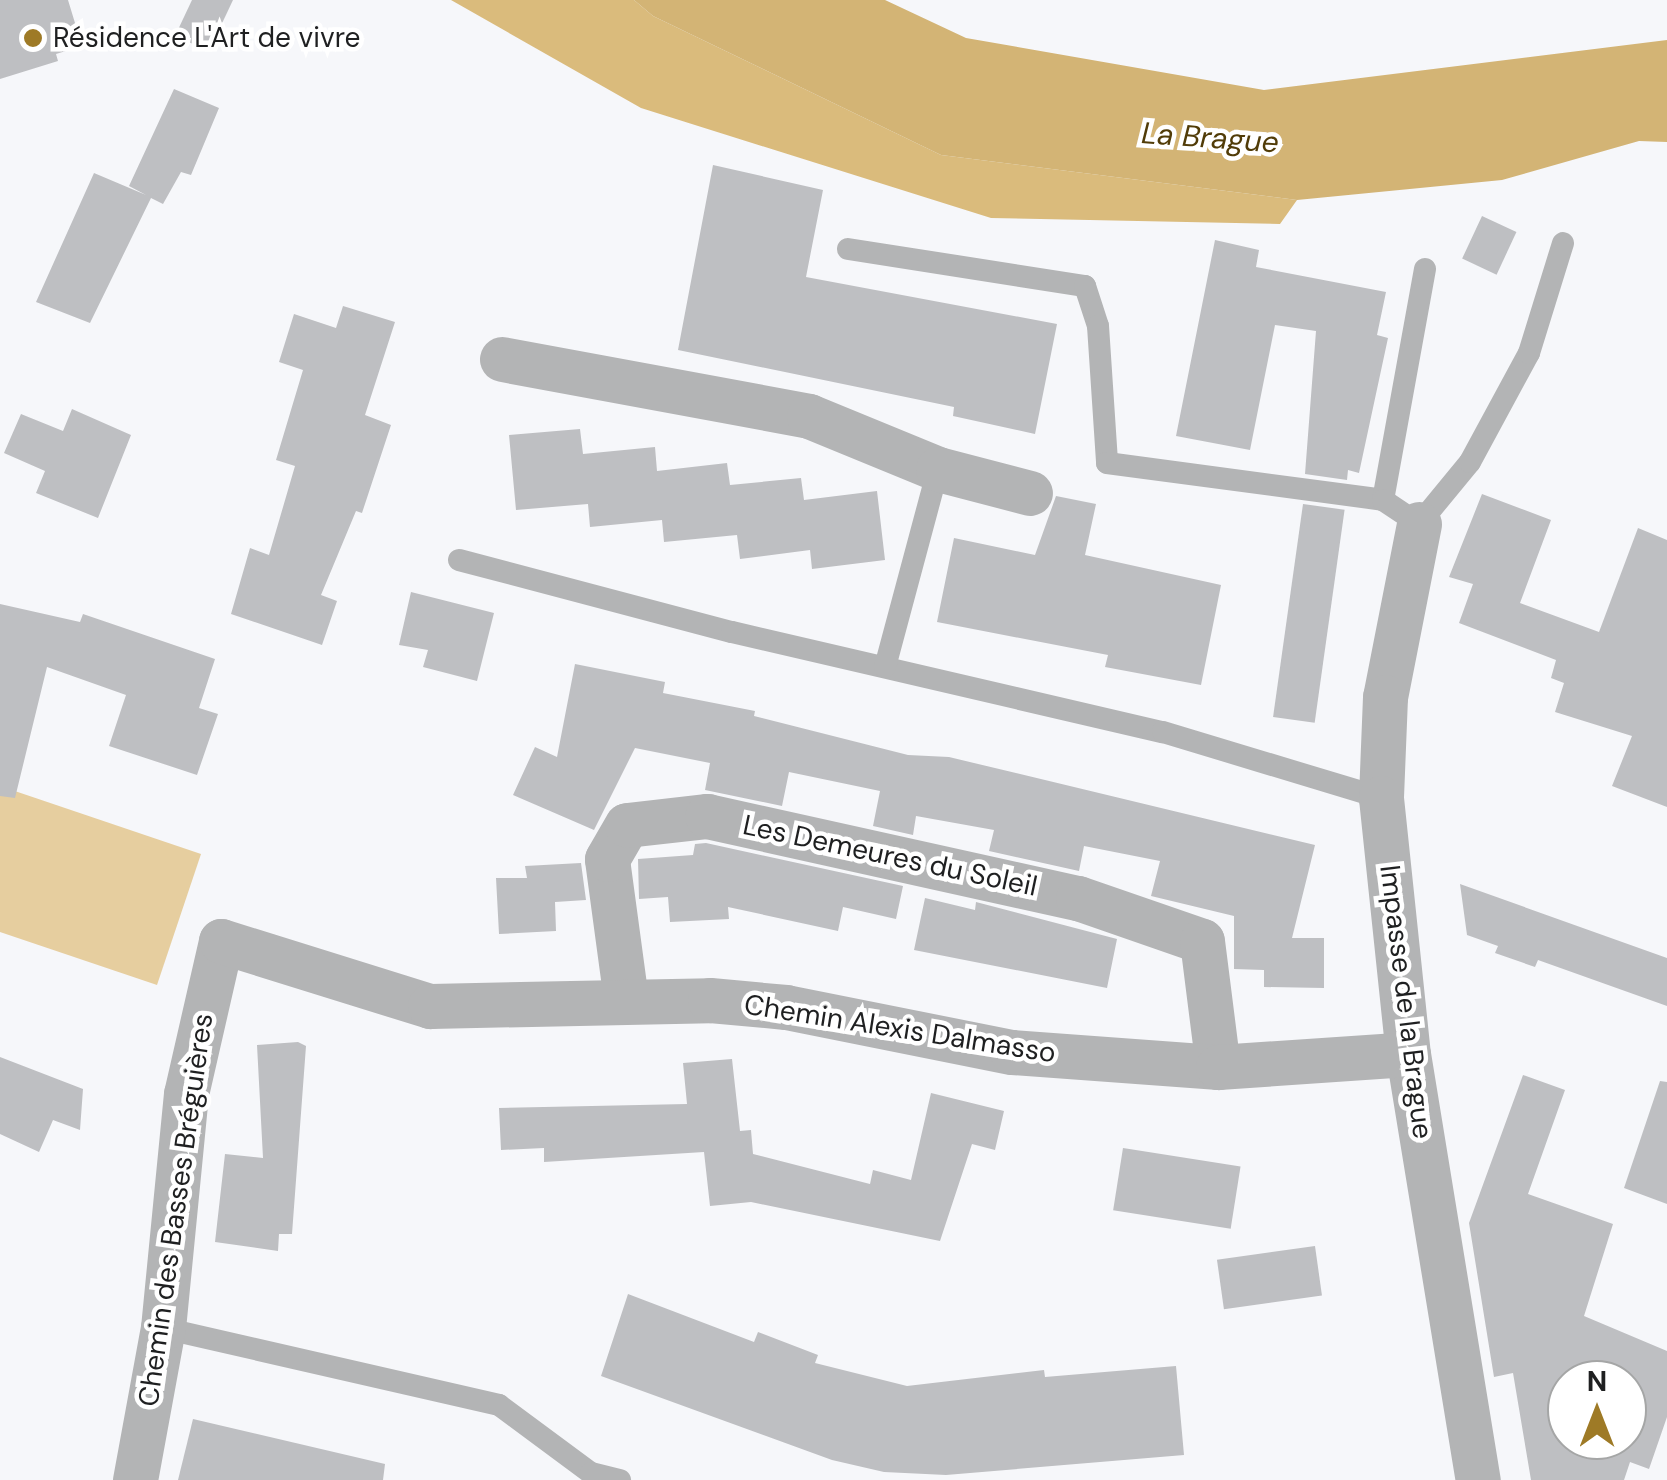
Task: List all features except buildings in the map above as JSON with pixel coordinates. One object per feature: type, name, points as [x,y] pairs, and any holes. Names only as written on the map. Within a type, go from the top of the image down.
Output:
[{"type":"street","points":[[502,359],[810,416],[938,469],[1030,493]]},
{"type":"street","name":"Impasse de la Brague","points":[[1401,512],[1381,798],[1408,1054],[1478,1480]]},
{"type":"street","name":"Les Demeures du Soleil","points":[[626,1000],[608,859],[627,824],[707,816],[1078,898],[1202,942],[1218,1066]]},
{"type":"street","name":"Chemin Alexis Dalmasso","points":[[221,942],[430,1006],[626,1000],[786,1007],[1012,1052],[1218,1066],[1408,1054]]},
{"type":"street","name":"Chemin des Basses Bréguières","points":[[135,1480],[164,1328],[186,1094],[221,942]]},
{"type":"lane","points":[[848,250],[1085,286],[1098,326],[1107,463],[1401,512],[1470,462],[1529,353],[1562,243]]},
{"type":"lane","points":[[1401,512],[1425,269]]},
{"type":"lane","points":[[885,668],[938,469]]},
{"type":"lane","points":[[460,560],[885,668],[1162,732],[1381,798]]},
{"type":"lane","points":[[164,1328],[499,1405],[591,1473],[620,1480]]},
{"type":"shaded area","points":[[451,0],[634,0],[653,16],[941,155],[1297,200],[1280,224],[991,218],[641,108]]},
{"type":"shaded area","points":[[0,786],[201,854],[157,985],[0,932]]},
{"type":"water","name":"La Brague","points":[[634,0],[885,0],[966,38],[1264,90],[1667,40],[1667,142],[1639,141],[1502,180],[1297,200],[941,155],[653,16]]},
{"type":"place","name":"Résidence L'Art de vivre","points":[[33,38]]}]
